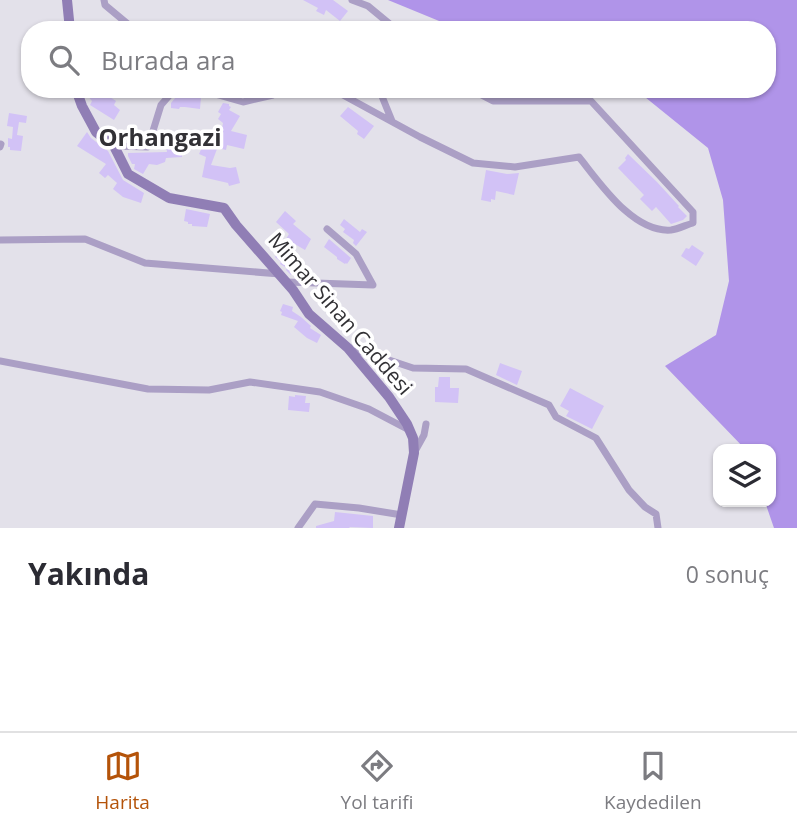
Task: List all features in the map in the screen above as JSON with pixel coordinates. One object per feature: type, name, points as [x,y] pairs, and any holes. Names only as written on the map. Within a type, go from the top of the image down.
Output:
[{"type":"street","points":[[67,0],[70,21]]},
{"type":"street","points":[[104,0],[105,5],[124,21]]},
{"type":"street","points":[[352,0],[368,6],[386,21]]},
{"type":"street","name":"Mimar Sinan Caddesi","points":[[79,98],[96,132],[114,146],[128,174],[169,198],[224,208],[284,278],[309,314],[351,351],[389,397],[413,438],[414,453],[399,528]]},
{"type":"street","points":[[114,146],[148,146],[161,105],[167,98]]},
{"type":"street","points":[[229,98],[243,102],[260,98]]},
{"type":"street","points":[[348,98],[472,163],[515,167],[579,156],[618,204],[646,225],[671,230],[693,223],[693,212],[591,101],[493,101],[487,98]]},
{"type":"street","points":[[383,98],[392,122]]},
{"type":"street","points":[[0,240],[85,239],[145,263],[373,285],[356,254],[327,229]]},
{"type":"street","points":[[351,351],[365,352],[413,368],[466,369],[549,405],[556,417],[596,438],[629,490],[656,514],[658,528]]},
{"type":"street","points":[[0,361],[148,389],[209,390],[250,382],[320,392],[369,409],[410,430]]},
{"type":"street","points":[[414,453],[424,435],[426,424]]},
{"type":"street","points":[[298,528],[315,504],[402,515]]},
{"type":"shaded area","points":[[388,0],[797,0],[797,528],[774,528],[767,507],[776,507],[776,444],[740,444],[665,366],[716,335],[729,281],[723,200],[708,148],[646,98],[776,98],[776,21],[439,21]]},
{"type":"building","points":[[303,0],[333,0],[348,11],[340,21],[326,10],[324,15],[316,11],[318,8]]},
{"type":"building","points":[[89,98],[112,98],[120,110],[114,120],[90,105],[92,101]]},
{"type":"building","points":[[175,98],[201,98],[200,109],[171,108]]},
{"type":"building","points":[[223,103],[229,104],[229,110],[240,116],[231,131],[247,135],[244,149],[227,145],[226,150],[218,148],[223,123],[218,119],[221,114],[218,112]]},
{"type":"building","points":[[348,107],[374,126],[364,139],[340,116]]},
{"type":"building","points":[[9,113],[27,116],[26,123],[19,122],[17,135],[23,136],[21,151],[10,150],[8,147],[8,138],[12,139],[13,127],[7,126]]},
{"type":"building","points":[[87,132],[108,151],[123,180],[144,193],[141,203],[123,197],[113,189],[117,183],[108,175],[105,178],[99,173],[106,164],[77,146]]},
{"type":"building","points":[[181,142],[182,157],[166,158],[165,162],[157,165],[149,164],[143,174],[134,169],[135,164],[132,164],[128,156],[128,153],[167,152],[166,144]]},
{"type":"building","points":[[204,143],[217,149],[211,165],[236,167],[240,183],[229,186],[228,183],[202,177],[206,157],[199,154]]},
{"type":"building","points":[[628,154],[679,206],[687,216],[683,220],[671,224],[656,207],[652,211],[640,199],[644,195],[618,168]]},
{"type":"building","points":[[486,170],[519,173],[514,195],[496,191],[495,200],[481,200]]},
{"type":"building","points":[[186,209],[210,214],[207,227],[192,226],[184,221]]},
{"type":"building","points":[[285,211],[296,221],[293,224],[311,239],[305,250],[293,243],[287,252],[297,258],[293,264],[297,265],[291,275],[275,257],[289,234],[276,222]]},
{"type":"building","points":[[344,219],[360,232],[362,229],[367,232],[356,246],[354,240],[343,232],[345,229],[340,225]]},
{"type":"building","points":[[329,239],[351,258],[347,264],[324,247]]},
{"type":"building","points":[[692,245],[704,253],[696,266],[681,256],[686,248],[689,249]]},
{"type":"building","points":[[283,304],[293,307],[292,311],[321,335],[317,343],[294,327],[298,321],[281,315]]},
{"type":"building","points":[[500,363],[522,371],[517,385],[496,375]]},
{"type":"building","points":[[439,377],[450,377],[450,388],[459,388],[458,403],[435,402],[435,387],[438,387]]},
{"type":"building","points":[[570,388],[604,406],[592,429],[566,416],[569,411],[560,406]]},
{"type":"building","points":[[289,396],[306,396],[305,403],[310,403],[309,412],[288,410]]},
{"type":"building","points":[[335,512],[373,516],[373,528],[316,528],[334,521]]},
{"type":"district","name":"Orhangazi","points":[[160,138]]}]
